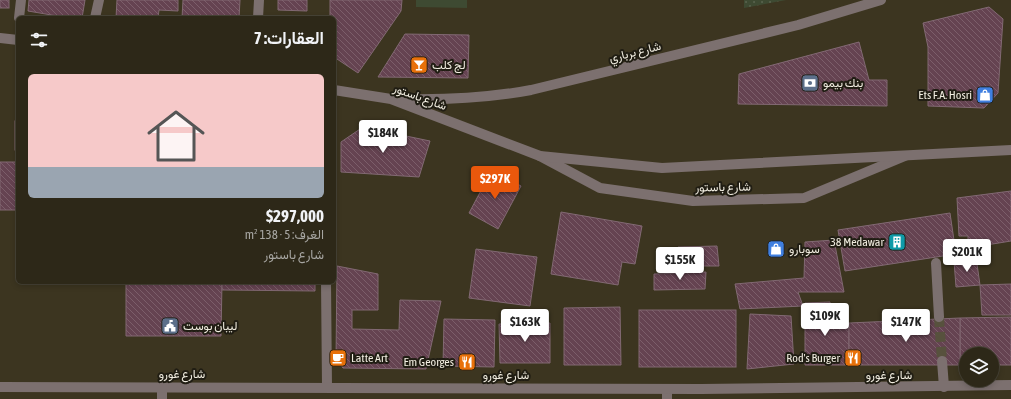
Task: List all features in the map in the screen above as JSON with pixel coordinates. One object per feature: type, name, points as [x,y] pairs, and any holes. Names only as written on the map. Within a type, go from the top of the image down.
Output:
[{"type":"street","points":[[19,16],[21,0]]},
{"type":"street","points":[[95,16],[99,0]]},
{"type":"street","points":[[258,16],[259,0]]},
{"type":"street","name":"شارع برباري","points":[[391,98],[455,99],[504,95],[531,90],[798,26],[881,0]]},
{"type":"street","points":[[0,38],[16,39]]},
{"type":"street","name":"شارع باستور","points":[[336,90],[391,98],[540,156],[600,188],[693,201],[804,198],[907,155]]},
{"type":"street","name":"شارع باستور","points":[[540,156],[662,168],[1011,150]]},
{"type":"street","points":[[936,263],[939,317]]},
{"type":"street","points":[[326,284],[327,387]]},
{"type":"street","points":[[942,361],[944,387]]},
{"type":"street","name":"شارع غورو","points":[[0,386],[327,387],[667,394],[1011,385]]},
{"type":"street","points":[[162,387],[162,399]]},
{"type":"green space","points":[[416,0],[467,0],[467,8],[416,7]]},
{"type":"green space","points":[[744,0],[786,0],[744,8]]},
{"type":"building","points":[[0,0],[9,0],[9,8],[0,8]]},
{"type":"building","points":[[29,0],[85,0],[82,16],[57,16],[28,11]]},
{"type":"building","points":[[117,0],[178,0],[178,11],[159,10],[158,16],[116,16]]},
{"type":"building","points":[[183,0],[240,0],[239,16],[182,16]]},
{"type":"building","points":[[278,0],[307,0],[307,11],[278,10]]},
{"type":"building","points":[[330,0],[402,0],[401,11],[358,73],[336,58],[336,16],[330,16]]},
{"type":"building","points":[[989,7],[1003,19],[998,93],[984,108],[928,106],[928,47],[923,23]]},
{"type":"building","points":[[405,34],[469,35],[468,78],[378,77]]},
{"type":"building","points":[[859,42],[869,80],[887,80],[887,106],[738,104],[739,74]]},
{"type":"building","points":[[15,121],[16,121],[16,150]]},
{"type":"building","points":[[363,127],[430,141],[419,177],[341,172],[341,142]]},
{"type":"building","points":[[0,162],[16,162],[16,210],[0,210]]},
{"type":"building","points":[[492,170],[521,186],[498,229],[469,213]]},
{"type":"building","points":[[1011,191],[1011,241],[968,248],[968,236],[959,236],[957,198]]},
{"type":"building","points":[[561,212],[642,226],[635,264],[622,262],[618,285],[551,274]]},
{"type":"building","name":"38 Medawar","points":[[950,213],[956,254],[845,271],[838,230]]},
{"type":"building","points":[[834,240],[844,292],[798,292],[803,306],[740,309],[735,284],[804,278],[805,242]]},
{"type":"building","points":[[717,246],[719,266],[677,266],[678,247]]},
{"type":"building","points":[[476,249],[537,257],[530,306],[469,298]]},
{"type":"building","points":[[976,257],[980,285],[956,287],[954,261]]},
{"type":"building","points":[[337,266],[378,274],[378,310],[352,310],[352,329],[399,330],[400,300],[441,301],[426,369],[343,368],[336,360]]},
{"type":"building","points":[[706,272],[705,289],[654,290],[654,274]]},
{"type":"building","points":[[126,284],[222,284],[221,336],[126,336]]},
{"type":"building","points":[[222,284],[315,284],[315,291],[222,290]]},
{"type":"building","points":[[1011,284],[1011,315],[982,315],[980,285]]},
{"type":"building","points":[[830,302],[831,323],[849,323],[849,365],[805,365],[805,303]]},
{"type":"building","points":[[620,307],[621,365],[564,365],[564,308]]},
{"type":"building","points":[[639,310],[736,310],[736,367],[639,367]]},
{"type":"building","points":[[750,314],[791,316],[794,364],[747,369]]},
{"type":"building","points":[[1011,317],[1011,365],[999,365],[999,347],[960,347],[960,318]]},
{"type":"building","points":[[960,318],[959,365],[849,365],[849,323]]},
{"type":"building","points":[[444,319],[495,320],[494,367],[443,366]]},
{"type":"building","points":[[550,323],[550,363],[500,363],[499,324]]},
{"type":"tunnel","points":[[939,317],[942,361]]},
{"type":"place","name":"لج كلب","points":[[419,65]]},
{"type":"place","name":"بنك بيمو","points":[[810,83]]},
{"type":"place","name":"Ets F.A. Hosri","points":[[985,95]]},
{"type":"place","name":"38 Medawar","points":[[897,242]]},
{"type":"place","name":"سوبارو","points":[[776,249]]},
{"type":"place","name":"ليبان بوست","points":[[170,326]]},
{"type":"place","name":"Latte Art","points":[[338,358]]},
{"type":"place","name":"Rod's Burger","points":[[853,358]]},
{"type":"place","name":"Em Georges","points":[[467,362]]}]
